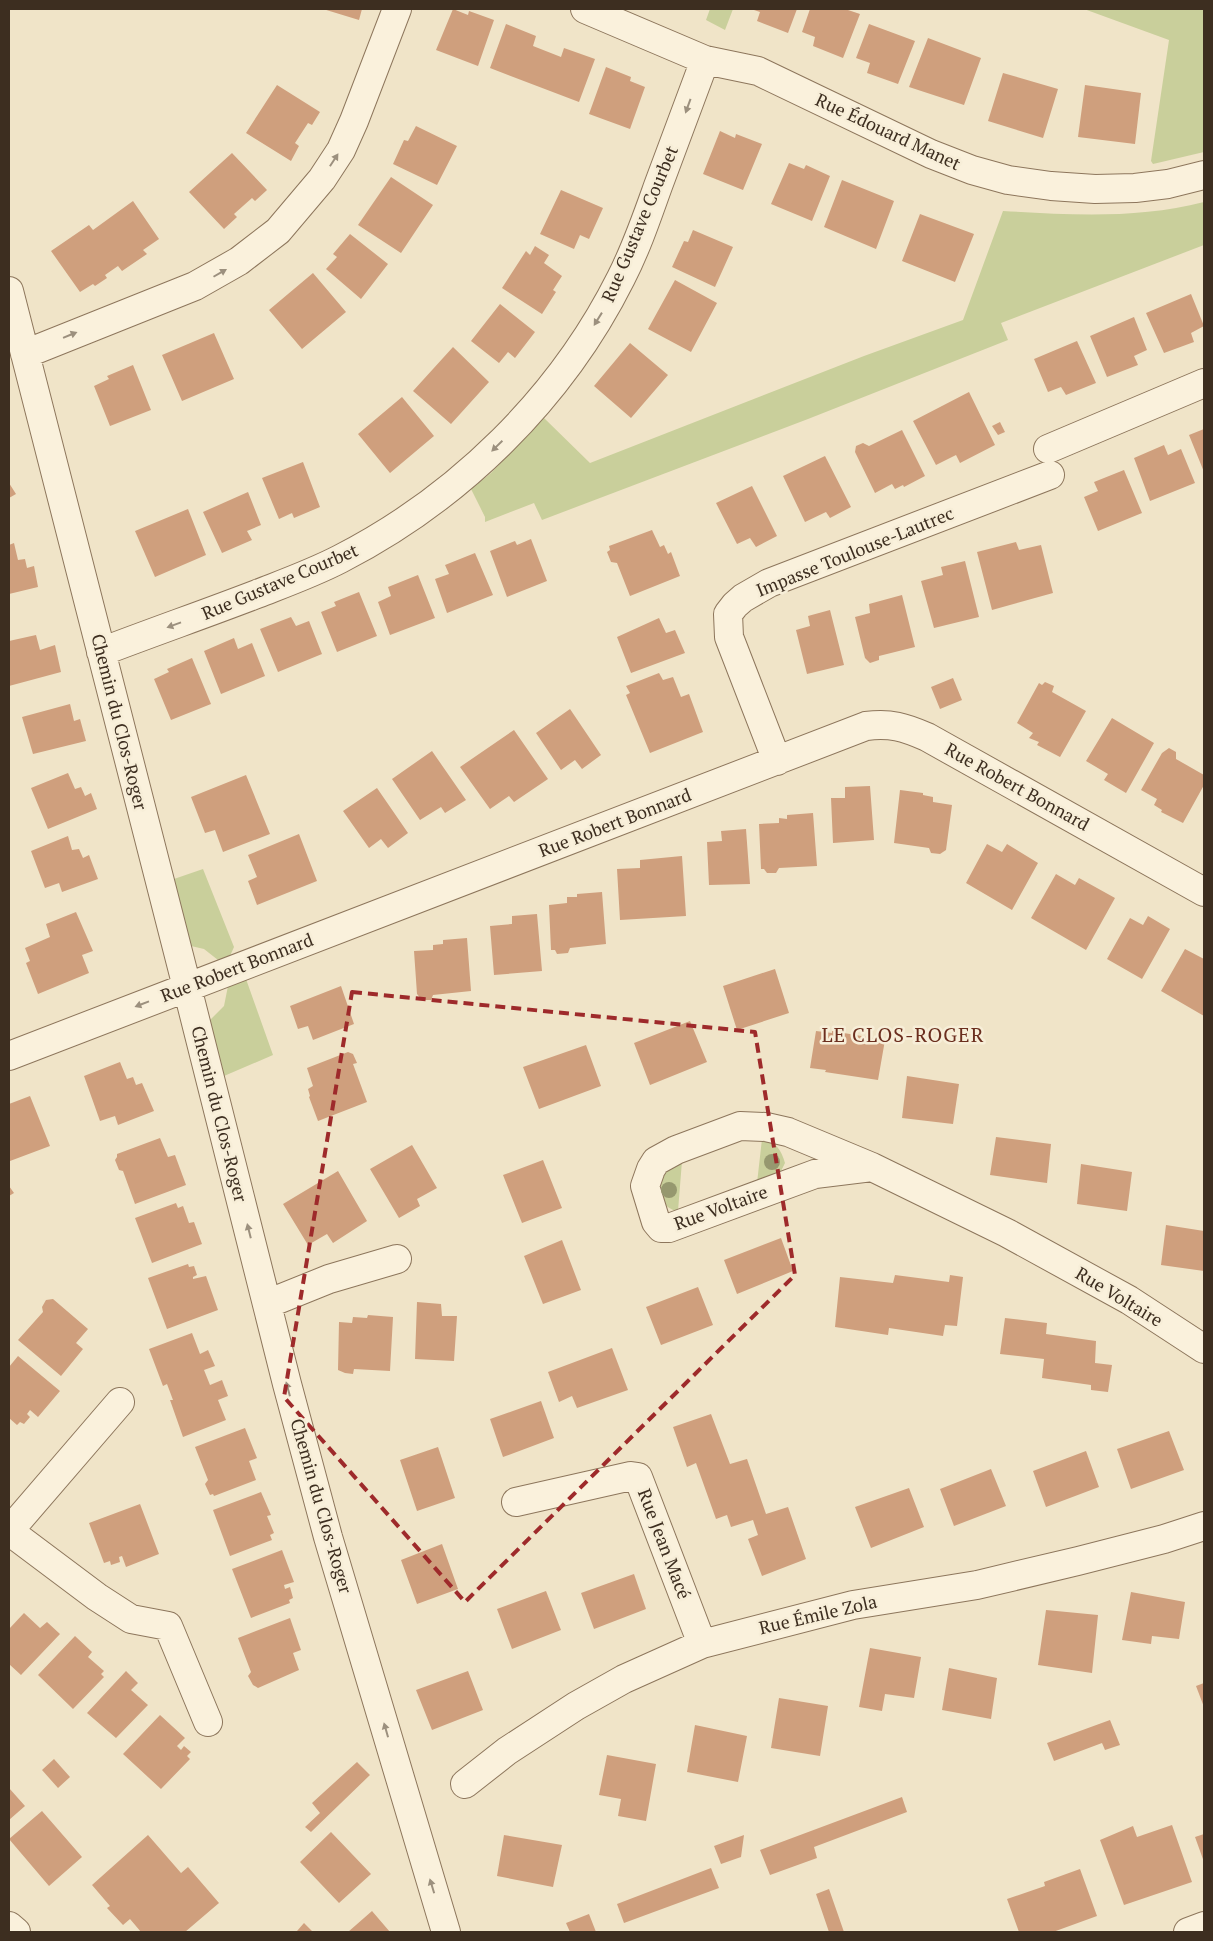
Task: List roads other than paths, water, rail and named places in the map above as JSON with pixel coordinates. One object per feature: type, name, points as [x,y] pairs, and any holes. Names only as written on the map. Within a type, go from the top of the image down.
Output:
[{"type":"street","points":[[25,354],[195,286],[239,262],[278,230],[322,179],[341,150],[397,9]]},
{"type":"street","name":"Rue Édouard Manet","points":[[585,9],[705,60],[758,71],[931,154],[972,170],[1008,180],[1051,186],[1125,189],[1168,184],[1204,175]]},
{"type":"street","name":"Rue Gustave Courbet","points":[[101,652],[303,576],[347,556],[372,542],[432,502],[489,455],[552,387],[578,351],[622,277],[648,214],[705,60]]},
{"type":"street","name":"Chemin du Clos-Roger","points":[[9,292],[328,1537],[446,1932]]},
{"type":"street","name":"Impasse Toulouse-Lautrec","points":[[777,761],[729,637],[728,614],[735,605],[743,598],[770,583],[1049,462],[1204,383]]},
{"type":"street","name":"Rue Robert Bonnard","points":[[9,1056],[866,726],[894,724],[926,737],[1204,892]]},
{"type":"street","name":"Rue Voltaire","points":[[872,1167],[815,1174],[669,1228],[661,1228],[656,1222],[645,1186],[650,1169],[656,1161],[676,1150],[740,1126],[763,1127],[788,1132],[872,1167],[1007,1233],[1128,1300],[1204,1349]]},
{"type":"street","points":[[267,1304],[329,1279],[397,1259]]},
{"type":"street","points":[[120,1402],[9,1531],[97,1597],[131,1619],[168,1626],[208,1722]]},
{"type":"street","name":"Rue Jean Macé","points":[[516,1502],[631,1476],[638,1477],[702,1644]]},
{"type":"street","name":"Rue Émile Zola","points":[[465,1784],[506,1752],[576,1706],[624,1679],[702,1644],[848,1606],[977,1585],[1164,1539],[1204,1526]]},
{"type":"street","points":[[9,1926],[16,1932]]},
{"type":"street","points":[[1188,1932],[1204,1926]]},
{"type":"district","name":"LE CLOS-ROGER","points":[[903,1035]]}]
